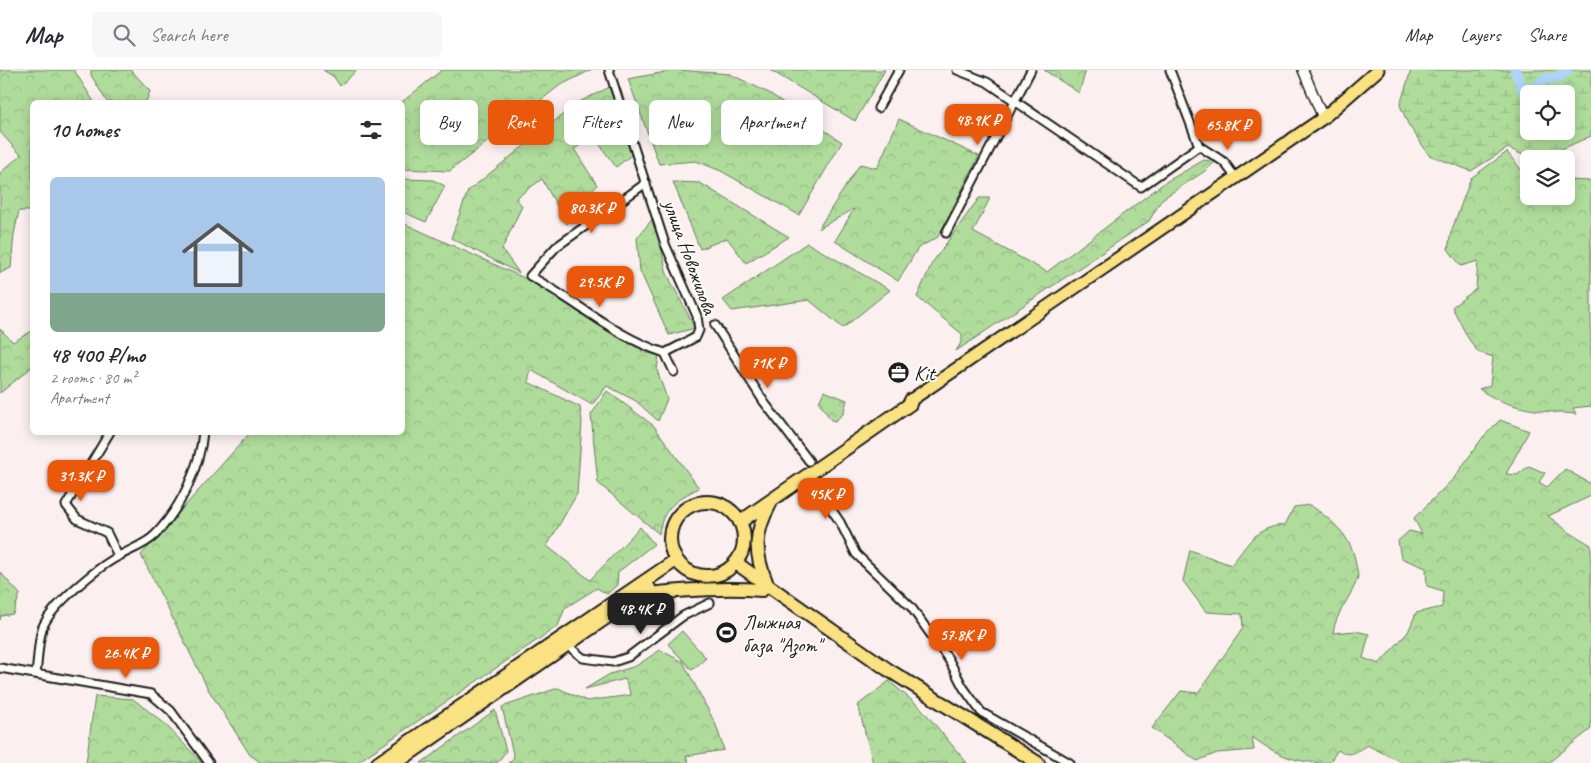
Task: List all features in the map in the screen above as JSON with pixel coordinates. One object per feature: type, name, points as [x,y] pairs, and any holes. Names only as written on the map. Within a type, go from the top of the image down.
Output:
[{"type":"highway","points":[[738,520],[773,499],[910,404],[911,400]]},
{"type":"highway","points":[[738,520],[911,400]]},
{"type":"highway","points":[[764,587],[759,566],[757,544],[760,521],[773,499]]},
{"type":"highway","points":[[712,503],[728,509],[738,520],[744,541],[742,552],[733,566],[715,575],[703,576],[692,573],[679,563],[671,544],[671,532],[676,521],[688,508],[712,503]]},
{"type":"highway","points":[[396,763],[639,595],[679,563]]},
{"type":"highway","points":[[378,763],[679,563]]},
{"type":"highway","points":[[733,566],[953,717],[1027,763]]},
{"type":"highway","points":[[639,595],[682,590],[764,587],[888,669],[1038,763]]},
{"type":"main road","points":[[911,400],[1323,118],[1378,70]]},
{"type":"street","name":"улица Новожилова","points":[[609,70],[665,244],[697,316],[699,330],[696,337],[665,353]]},
{"type":"street","points":[[878,108],[899,70]]},
{"type":"street","points":[[957,70],[987,82],[1141,187],[1199,146]]},
{"type":"street","points":[[946,233],[1031,70]]},
{"type":"street","points":[[1170,70],[1199,146],[1224,162],[1236,178]]},
{"type":"street","points":[[1303,70],[1323,118]]},
{"type":"street","points":[[646,183],[556,247],[530,276],[585,312],[651,348],[665,353],[674,372]]},
{"type":"street","name":"улица Новожилова","points":[[715,325],[764,402],[809,461]]},
{"type":"street","points":[[108,435],[66,505],[77,519],[107,533],[118,556]]},
{"type":"street","points":[[36,674],[42,628],[68,594],[118,556],[136,549],[154,535],[171,514],[196,468],[202,435]]},
{"type":"street","points":[[810,478],[840,522],[856,554],[911,607],[949,660],[963,687],[982,712],[1070,763]]},
{"type":"street","points":[[567,645],[583,658],[613,662],[628,657],[683,616],[710,603]]},
{"type":"street","points":[[0,668],[151,694],[171,711],[209,763]]},
{"type":"green space","points":[[0,70],[74,70],[93,100],[30,100],[30,211],[19,211],[14,234],[11,268],[0,273],[0,173],[21,155],[0,132]]},
{"type":"green space","points":[[91,70],[131,70],[150,91],[147,100],[106,100],[91,75]]},
{"type":"green space","points":[[323,70],[357,70],[340,86],[334,77]]},
{"type":"green space","points":[[442,70],[591,70],[559,86],[541,100],[488,100],[488,141],[450,171],[405,169],[405,100]]},
{"type":"green space","points":[[676,70],[730,74],[779,100],[721,100],[721,145],[823,145],[823,129],[842,142],[799,215],[721,171],[696,161],[659,164],[652,145],[711,145],[711,100],[649,100],[649,137],[639,109],[639,100],[636,100],[628,79]]},
{"type":"green space","points":[[770,70],[885,70],[855,121],[823,102],[823,100]]},
{"type":"green space","points":[[1044,70],[1086,70],[1079,93]]},
{"type":"green space","points":[[1411,70],[1591,70],[1591,136],[1560,150],[1520,150],[1520,154],[1508,148],[1471,171],[1429,155],[1408,124],[1400,105]]},
{"type":"green space","points":[[612,86],[618,100],[583,100]]},
{"type":"green space","points":[[564,113],[564,145],[581,145],[574,149],[597,185],[567,224],[542,179],[516,198],[522,206],[502,249],[519,273],[451,238],[468,191],[525,145],[554,145],[554,122]]},
{"type":"green space","points":[[899,119],[979,156],[938,237],[918,248],[898,281],[835,241],[854,209],[818,229],[860,164],[877,168]]},
{"type":"green space","points":[[600,145],[636,145],[638,150],[616,167]]},
{"type":"green space","points":[[1507,152],[1520,168],[1520,205],[1575,205],[1575,180],[1591,181],[1591,406],[1573,408],[1576,414],[1537,410],[1513,405],[1490,396],[1479,389],[1490,385],[1493,357],[1478,352],[1468,338],[1452,307],[1476,289],[1478,261],[1461,266],[1448,249],[1451,232],[1471,178]]},
{"type":"green space","points":[[1204,160],[1215,162],[1205,171],[1162,199],[1149,221],[956,351],[962,341],[962,334],[917,297],[932,263],[979,198],[990,198],[973,232],[1047,272],[1164,183]]},
{"type":"green space","points":[[405,179],[433,180],[445,186],[426,222],[405,213]]},
{"type":"green space","points":[[673,182],[700,183],[789,237],[746,263],[727,238],[700,249]]},
{"type":"green space","points":[[654,217],[667,274],[695,328],[669,335],[640,271],[637,238]]},
{"type":"green space","points":[[405,224],[546,288],[561,301],[624,341],[640,341],[642,352],[659,355],[657,370],[667,399],[658,421],[636,401],[607,386],[592,405],[531,370],[528,382],[580,407],[582,422],[577,494],[547,546],[590,580],[640,527],[654,544],[618,572],[617,585],[607,594],[597,588],[565,608],[558,626],[356,763],[262,763],[250,755],[208,689],[141,555],[248,435],[405,435]]},
{"type":"green space","points":[[807,243],[890,290],[843,328],[809,300],[732,311],[723,300]]},
{"type":"green space","points":[[0,329],[13,342],[30,332],[30,369],[0,393]]},
{"type":"green space","points":[[607,391],[654,426],[699,488],[672,505],[663,517],[659,534],[598,483],[591,415]]},
{"type":"green space","points":[[824,391],[847,400],[843,414],[835,421],[831,420],[819,402]]},
{"type":"green space","points":[[1500,420],[1529,431],[1506,474],[1517,475],[1529,466],[1545,473],[1539,482],[1547,487],[1565,469],[1591,484],[1591,496],[1548,516],[1569,532],[1591,545],[1591,729],[1548,763],[1403,763],[1367,745],[1349,754],[1338,750],[1329,763],[1317,763],[1297,760],[1279,754],[1252,737],[1254,750],[1217,753],[1197,761],[1152,728],[1181,691],[1198,693],[1243,628],[1242,614],[1206,612],[1183,581],[1190,550],[1231,565],[1259,533],[1275,526],[1285,525],[1294,507],[1310,505],[1334,523],[1346,537],[1354,555],[1357,570],[1357,580],[1340,612],[1333,633],[1355,631],[1369,634],[1363,658],[1379,664],[1408,632],[1416,613],[1442,607],[1443,591],[1427,586],[1426,568],[1401,558],[1398,541],[1409,531],[1422,534],[1414,518],[1454,478],[1483,437]]},
{"type":"green space","points":[[0,572],[20,594],[13,614],[1,616],[0,620]]},
{"type":"green space","points":[[682,631],[706,658],[692,670],[668,644]]},
{"type":"green space","points":[[660,650],[683,662],[716,725],[724,750],[686,756],[689,763],[508,763],[514,758],[502,707],[558,688],[587,701],[631,695],[625,679],[585,689],[610,674],[636,666]]},
{"type":"green space","points":[[889,681],[922,709],[967,763],[873,763],[858,705]]},
{"type":"green space","points":[[95,696],[133,699],[164,723],[202,763],[86,763]]},
{"type":"green space","points":[[495,710],[506,751],[497,763],[421,763]]},
{"type":"waterway","points":[[1515,70],[1523,89],[1538,88],[1542,81],[1560,77],[1562,71],[1567,72],[1567,70]]},
{"type":"place","name":"Kit","points":[[898,373]]},
{"type":"place","name":"Лыжная база \"Азот\"","points":[[727,633]]}]
